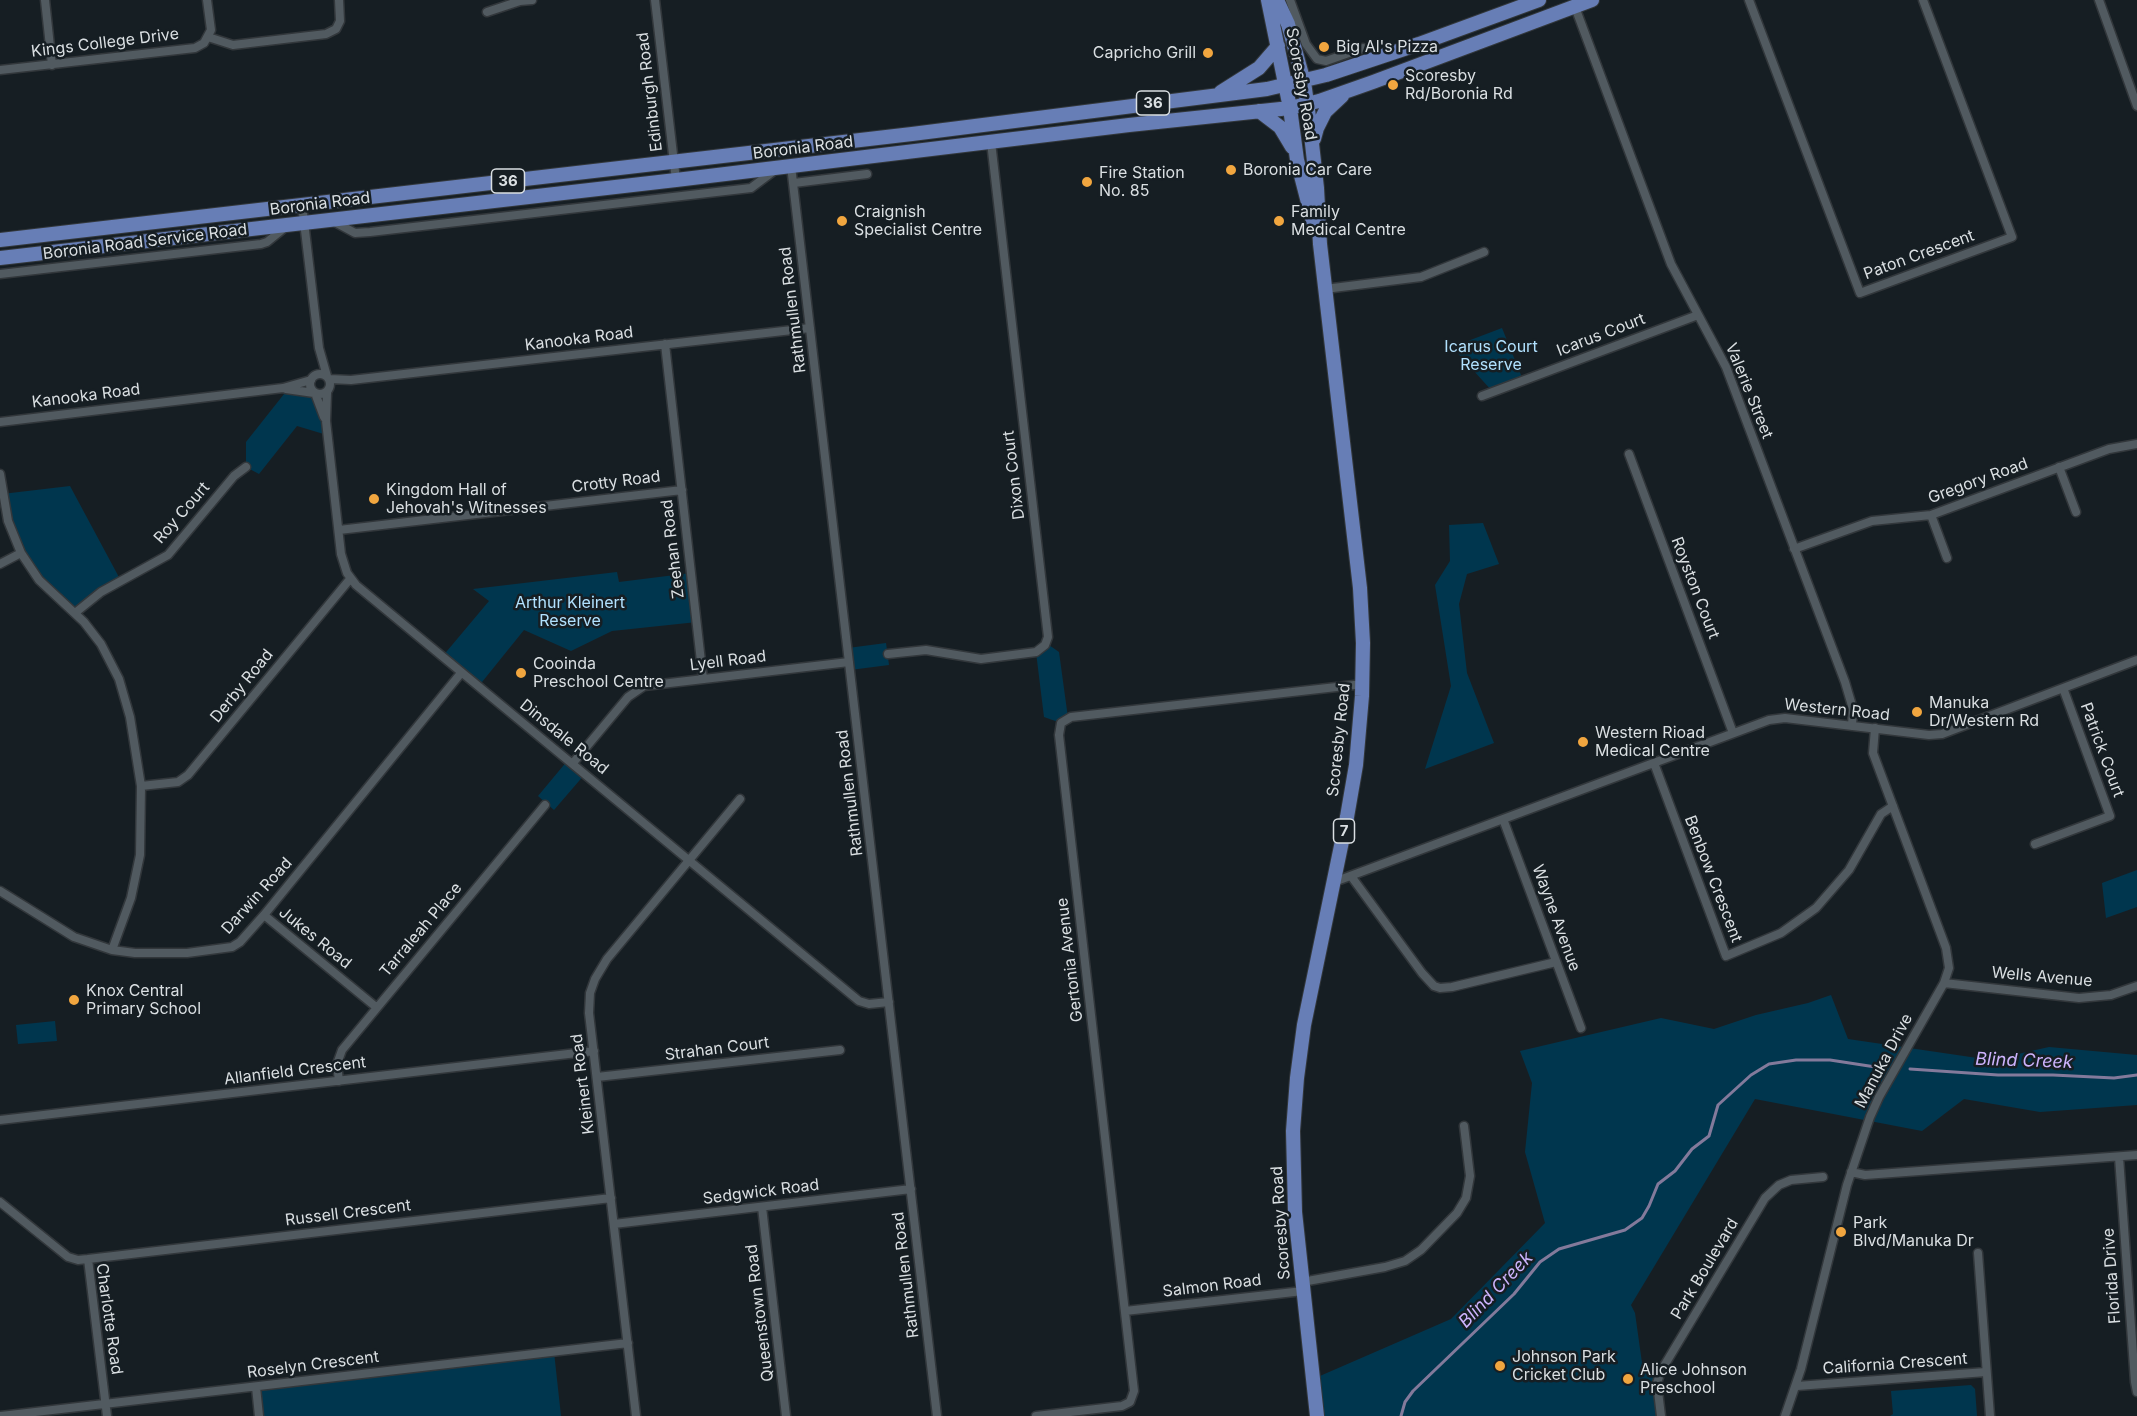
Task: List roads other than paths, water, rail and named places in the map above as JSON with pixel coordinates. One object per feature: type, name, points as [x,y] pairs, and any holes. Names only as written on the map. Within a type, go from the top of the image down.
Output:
[{"type":"main road","name":"Scoresby Road","points":[[1268,0],[1286,85],[1298,160],[1320,244]]},
{"type":"main road","name":"Scoresby Road","points":[[1277,0],[1288,24],[1308,104],[1320,244],[1361,598],[1363,684],[1354,775],[1307,1009],[1297,1078],[1293,1131],[1293,1171],[1302,1287],[1317,1416]]},
{"type":"main road","name":"Boronia Road","points":[[0,240],[674,162],[1214,96],[1286,85],[1304,82],[1419,45],[1539,0]]},
{"type":"main road","name":"Boronia Road","points":[[0,258],[1290,108],[1348,91],[1592,0]]},
{"type":"main road","points":[[1214,96],[1253,73],[1265,63],[1278,46]]},
{"type":"main road","points":[[1313,146],[1321,118],[1329,107],[1348,91]]},
{"type":"main road","points":[[1259,111],[1282,129],[1298,160]]},
{"type":"main road","points":[[784,167],[789,148]]},
{"type":"street","points":[[45,0],[52,65]]},
{"type":"street","points":[[207,0],[211,25],[208,38],[232,45],[326,34],[336,29],[340,21],[339,0]]},
{"type":"street","points":[[487,12],[520,1],[532,0]]},
{"type":"street","name":"Edinburgh Road","points":[[655,0],[676,180]]},
{"type":"street","points":[[1290,0],[1306,44],[1317,59],[1326,62],[1363,48]]},
{"type":"street","name":"Paton Crescent","points":[[1749,0],[1860,293],[2012,237],[1923,0]]},
{"type":"street","points":[[2099,0],[2137,106]]},
{"type":"street","name":"Valerie Street","points":[[1575,7],[1667,256],[1726,367],[1848,691],[1853,709],[1852,726]]},
{"type":"street","name":"Kings College Drive","points":[[0,70],[190,49],[200,46],[208,38]]},
{"type":"street","name":"Dixon Court","points":[[888,654],[926,650],[977,659],[1036,652],[1045,645],[1048,637],[991,142]]},
{"type":"street","points":[[330,219],[347,230],[360,233],[751,188],[784,167]]},
{"type":"street","name":"Rathmullen Road","points":[[784,167],[794,183],[937,1416]]},
{"type":"street","name":"Boronia Road","points":[[794,183],[867,174]]},
{"type":"street","points":[[302,205],[319,348],[328,384],[326,421],[339,530],[343,561],[350,579]]},
{"type":"street","name":"Boronia Road Service Road","points":[[0,274],[261,244],[267,242],[288,225]]},
{"type":"street","points":[[1325,289],[1421,277],[1484,252]]},
{"type":"street","name":"Icarus Court","points":[[1482,396],[1698,315]]},
{"type":"street","name":"Kanooka Road","points":[[328,384],[810,327]]},
{"type":"street","name":"Zeehan Road","points":[[665,344],[703,678]]},
{"type":"street","points":[[319,348],[310,386],[326,421]]},
{"type":"street","points":[[313,378],[321,374],[328,384]]},
{"type":"street","name":"Kanooka Road","points":[[0,422],[283,388],[313,378]]},
{"type":"street","points":[[315,393],[321,395],[328,384]]},
{"type":"street","name":"Kanooka Road","points":[[283,388],[315,393]]},
{"type":"street","name":"Gregory Road","points":[[1794,549],[1872,521],[1931,515],[2109,448],[2137,444]]},
{"type":"street","name":"Royston Court","points":[[1629,454],[1733,733]]},
{"type":"street","name":"Roy Court","points":[[75,613],[101,592],[168,555],[234,476],[246,467]]},
{"type":"street","points":[[2060,467],[2076,512]]},
{"type":"street","points":[[0,474],[8,522],[21,553],[39,580],[75,613],[101,644],[119,679],[133,730],[141,786],[142,815],[138,869],[131,898],[112,950]]},
{"type":"street","name":"Crotty Road","points":[[339,530],[681,490]]},
{"type":"street","points":[[1931,515],[1947,558]]},
{"type":"street","points":[[0,564],[21,553]]},
{"type":"street","name":"Dinsdale Road","points":[[350,579],[860,1001],[869,1004],[889,1002]]},
{"type":"street","name":"Derby Road","points":[[141,786],[178,782],[188,776],[350,579]]},
{"type":"street","name":"Western Road","points":[[1334,882],[1733,733],[1780,718],[1929,735],[1942,734],[2137,660]]},
{"type":"street","name":"Lyell Road","points":[[573,764],[633,693],[651,685],[849,662]]},
{"type":"street","name":"Darwin Road","points":[[0,891],[74,937],[112,950],[187,953],[232,947],[240,942],[264,915],[462,673]]},
{"type":"street","name":"Gertonia Avenue","points":[[1036,1416],[1118,1407],[1130,1402],[1134,1391],[1059,735],[1060,726],[1064,720],[1071,717],[1363,684]]},
{"type":"street","name":"Patrick Court","points":[[2035,844],[2110,816],[2063,688]]},
{"type":"street","name":"Manuka Drive","points":[[1785,1416],[1797,1386],[1851,1172],[1873,1109],[1944,983],[1949,968],[1949,955],[1873,753],[1875,728]]},
{"type":"street","name":"Benbow Crescent","points":[[1654,763],[1726,956],[1781,933],[1816,908],[1844,877],[1881,814],[1893,806]]},
{"type":"street","name":"Kleinert Road","points":[[636,1416],[589,1006],[590,993],[607,959],[740,799]]},
{"type":"street","name":"Tarraleah Place","points":[[339,1081],[337,1064],[339,1054],[545,805]]},
{"type":"street","name":"Wayne Avenue","points":[[1503,819],[1581,1028]]},
{"type":"street","points":[[1351,876],[1434,986],[1452,987],[1556,962]]},
{"type":"street","name":"Jukes Road","points":[[264,915],[376,1007]]},
{"type":"street","name":"Wells Avenue","points":[[1944,983],[2079,998],[2111,995],[2137,987]]},
{"type":"street","name":"Strahan Court","points":[[597,1077],[840,1050]]},
{"type":"street","name":"Allanfield Crescent","points":[[0,1120],[594,1051]]},
{"type":"street","name":"Salmon Road","points":[[1125,1311],[1302,1287],[1404,1261],[1421,1250],[1457,1213],[1468,1190],[1470,1176],[1464,1126]]},
{"type":"street","points":[[1851,1172],[1863,1175],[2137,1155]]},
{"type":"street","name":"Florida Drive","points":[[2119,1157],[2137,1392]]},
{"type":"street","name":"Park Boulevard","points":[[1661,1416],[1657,1383],[1661,1371],[1765,1197],[1779,1185],[1791,1180],[1823,1177]]},
{"type":"street","name":"Sedgwick Road","points":[[614,1224],[911,1189]]},
{"type":"street","name":"Russell Crescent","points":[[88,1259],[611,1198]]},
{"type":"street","name":"Charlotte Road","points":[[0,1202],[68,1257],[78,1260],[88,1259],[107,1416]]},
{"type":"street","name":"Queenstown Road","points":[[762,1207],[786,1416]]},
{"type":"street","points":[[1978,1253],[1986,1372]]},
{"type":"street","name":"Roselyn Crescent","points":[[1,1416],[628,1343]]},
{"type":"street","name":"California Crescent","points":[[1797,1386],[1986,1372],[1990,1416]]},
{"type":"street","points":[[256,1387],[259,1416]]},
{"type":"waterway","name":"Blind Creek","points":[[1401,1416],[1405,1402],[1413,1391],[1514,1294],[1540,1262],[1559,1249],[1625,1230],[1642,1218],[1658,1184],[1675,1171],[1692,1149],[1709,1136],[1718,1105],[1751,1075],[1769,1064],[1796,1060],[1830,1060],[1882,1068]]},
{"type":"waterway","name":"Blind Creek","points":[[1910,1069],[1998,1075],[2114,1078],[2137,1075]]},
{"type":"place","name":"Big Al's Pizza","points":[[1324,47]]},
{"type":"place","name":"Capricho Grill","points":[[1208,53]]},
{"type":"place","name":"Scoresby Rd/Boronia Rd","points":[[1393,85]]},
{"type":"place","name":"Boronia Car Care","points":[[1231,170]]},
{"type":"place","name":"Fire Station No. 85","points":[[1087,182]]},
{"type":"place","name":"Craignish Specialist Centre","points":[[842,221]]},
{"type":"place","name":"Family Medical Centre","points":[[1279,221]]},
{"type":"place","name":"Kingdom Hall of Jehovah's Witnesses","points":[[374,499]]},
{"type":"place","name":"Cooinda Preschool Centre","points":[[521,673]]},
{"type":"place","name":"Manuka Dr/Western Rd","points":[[1917,712]]},
{"type":"place","name":"Western Rioad Medical Centre","points":[[1583,742]]},
{"type":"place","name":"Knox Central Primary School","points":[[74,1000]]},
{"type":"place","name":"Park Blvd/Manuka Dr","points":[[1841,1232]]},
{"type":"place","name":"Johnson Park Cricket Club","points":[[1500,1366]]},
{"type":"place","name":"Alice Johnson Preschool","points":[[1628,1379]]},
{"type":"park label","name":"Icarus Court Reserve","points":[[1491,356]]},
{"type":"park label","name":"Arthur Kleinert Reserve","points":[[570,612]]}]
